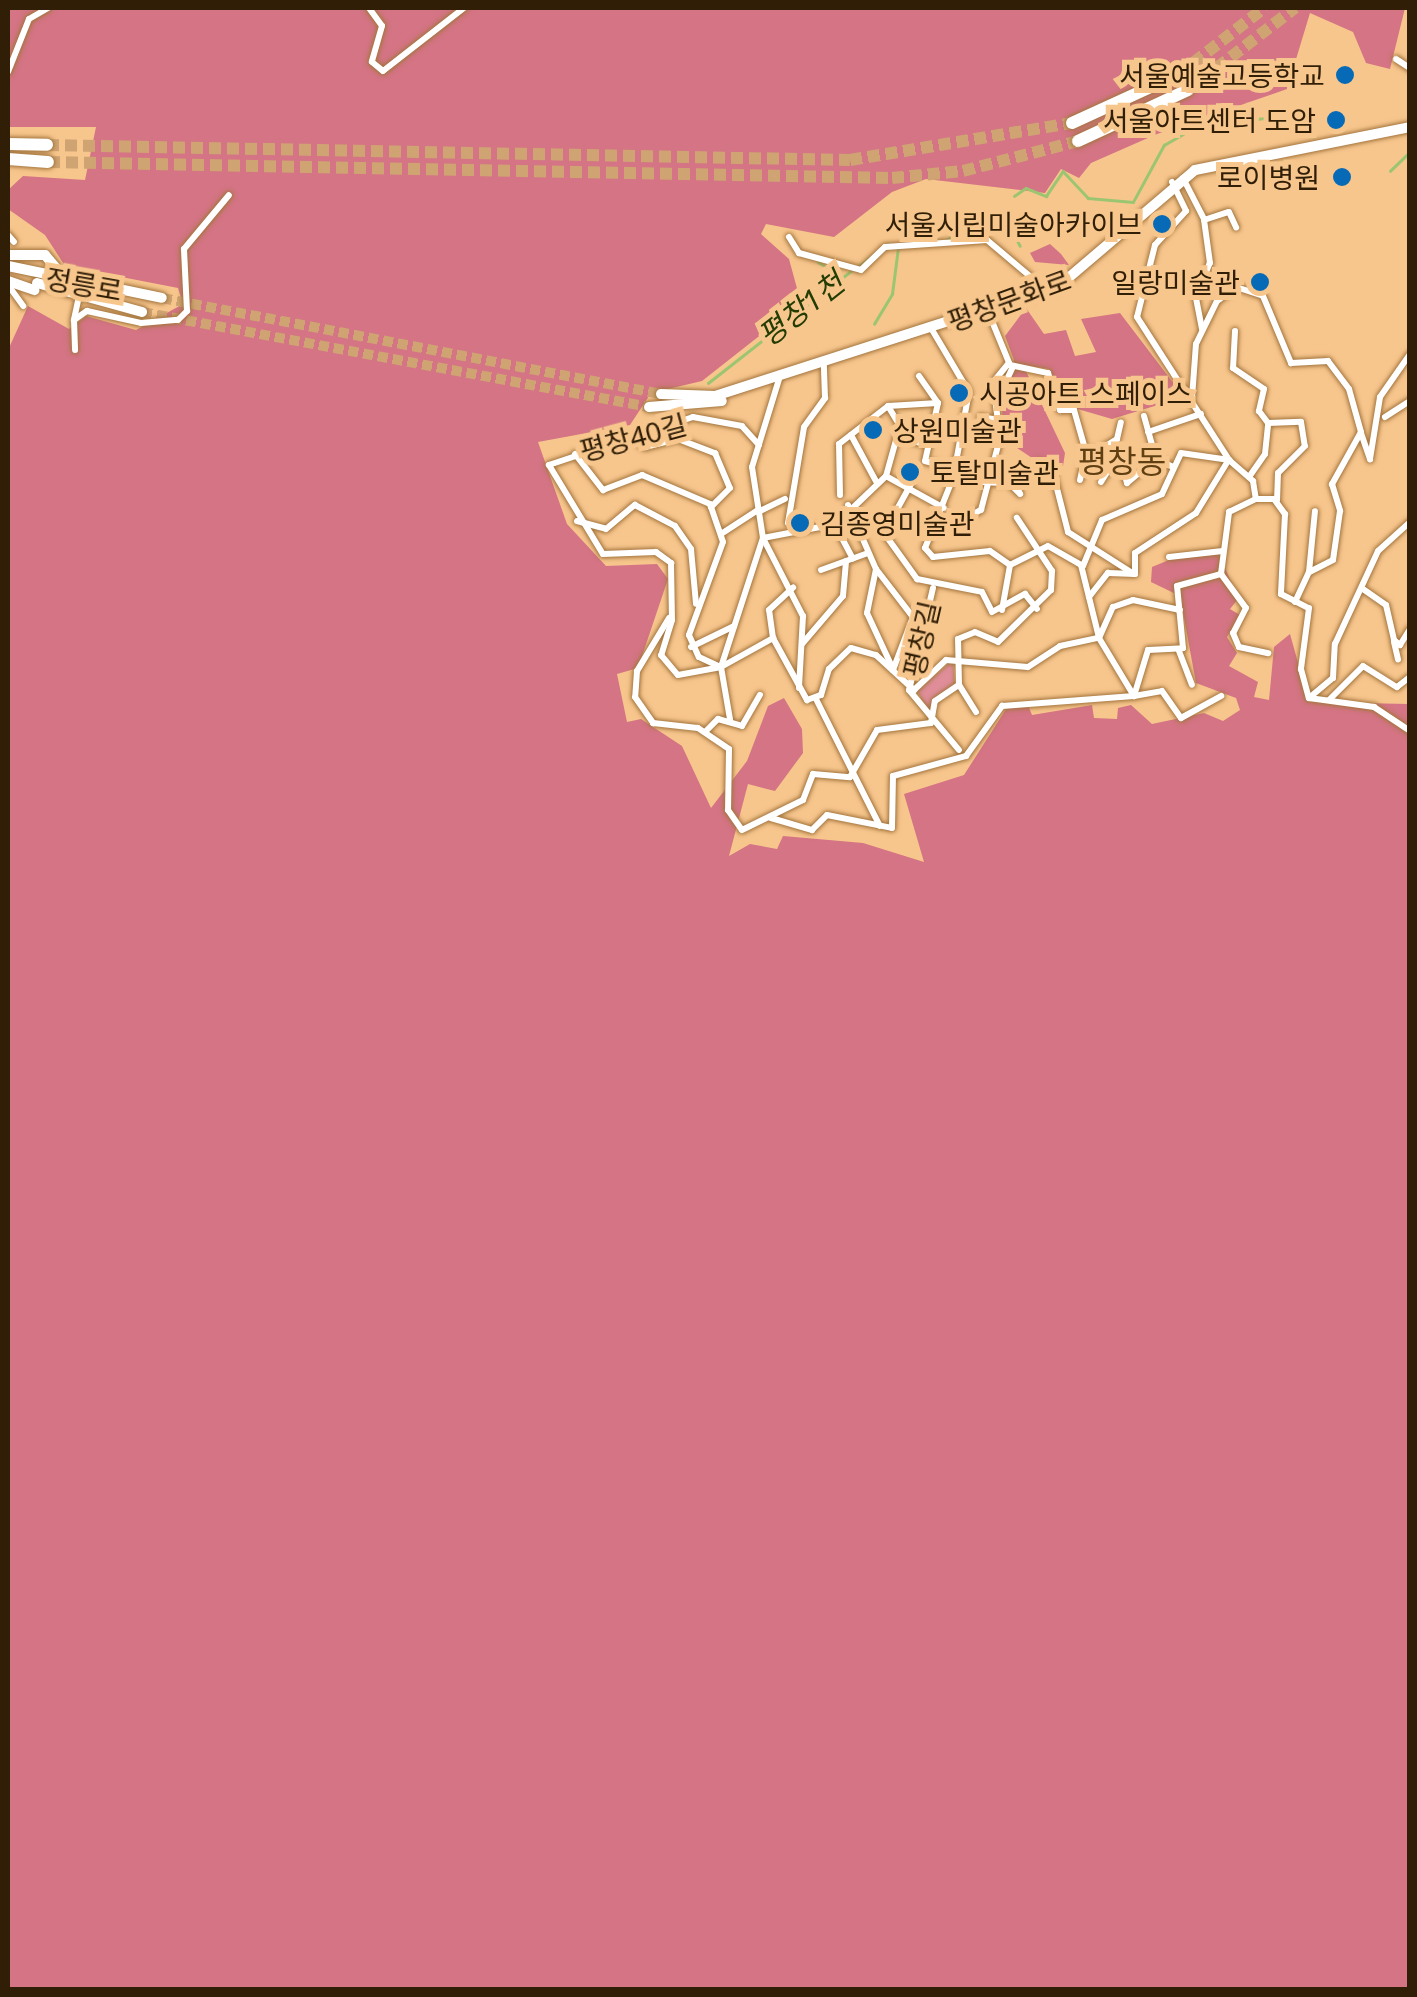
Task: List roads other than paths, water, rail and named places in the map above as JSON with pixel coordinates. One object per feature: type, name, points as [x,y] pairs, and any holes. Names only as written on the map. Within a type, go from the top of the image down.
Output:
[{"type":"highway","points":[[1072,123],[1179,74]]},
{"type":"highway","points":[[1078,142],[1188,90]]},
{"type":"highway","points":[[8,144],[47,144]]},
{"type":"highway","points":[[8,159],[48,162]]},
{"type":"main road","points":[[1177,179],[1410,128]]},
{"type":"main road","name":"평창문화로","points":[[661,394],[716,396],[1046,290],[1097,262],[1177,179]]},
{"type":"main road","points":[[8,255],[44,255],[56,268]]},
{"type":"main road","name":"정릉로","points":[[8,269],[162,298]]},
{"type":"main road","name":"정릉로","points":[[8,269],[142,312]]},
{"type":"main road","points":[[8,284],[34,290]]},
{"type":"main road","name":"평창문화로","points":[[649,407],[704,406],[751,386]]},
{"type":"street","points":[[8,72],[29,19],[48,8]]},
{"type":"street","points":[[369,8],[382,26],[372,62],[383,71],[464,8]]},
{"type":"street","points":[[1396,60],[1410,68]]},
{"type":"street","points":[[1177,179],[1204,220],[1210,263],[1196,297],[1202,330],[1192,398]]},
{"type":"street","points":[[1177,179],[1186,212],[1156,245],[1136,317],[1229,460],[1249,477],[1256,499]]},
{"type":"street","name":"정릉로","points":[[74,320],[87,310],[141,323],[184,316],[184,250],[230,195]]},
{"type":"street","points":[[1204,220],[1229,212],[1236,227]]},
{"type":"street","points":[[8,235],[14,242]]},
{"type":"street","points":[[789,238],[799,253],[861,270],[885,247],[987,240],[1046,290]]},
{"type":"street","name":"정릉로","points":[[8,284],[115,304]]},
{"type":"street","name":"정릉로","points":[[8,284],[24,306]]},
{"type":"street","points":[[1202,330],[1222,294],[1256,291],[1285,358],[1333,366],[1370,459],[1380,397],[1410,354]]},
{"type":"street","name":"정릉로","points":[[75,350],[74,320],[79,296]]},
{"type":"street","points":[[948,528],[981,510],[982,482],[1011,365],[987,309]]},
{"type":"street","points":[[931,328],[969,392],[956,469],[944,508],[925,548],[934,557],[990,551],[1010,565]]},
{"type":"street","points":[[1235,331],[1233,368],[1264,389],[1259,410],[1268,422],[1265,454],[1249,477]]},
{"type":"street","points":[[788,523],[786,498],[804,427],[824,401],[824,362]]},
{"type":"street","points":[[995,380],[1011,365]]},
{"type":"street","points":[[1011,365],[1048,374],[1060,410],[1074,410],[1086,452],[1080,480]]},
{"type":"street","points":[[780,376],[759,444],[758,511],[763,538],[793,588],[801,644],[799,690]]},
{"type":"street","points":[[919,376],[938,404],[925,461],[956,469]]},
{"type":"street","points":[[1385,416],[1410,401]]},
{"type":"street","points":[[840,495],[833,451],[888,406],[938,404]]},
{"type":"street","points":[[763,538],[834,525],[848,504],[886,476],[897,437],[888,406]]},
{"type":"street","points":[[1148,432],[1202,414]]},
{"type":"street","points":[[1144,416],[1156,458],[1173,468]]},
{"type":"street","points":[[980,417],[998,420]]},
{"type":"street","name":"평창40길","points":[[759,444],[742,426],[693,418],[550,464],[577,520],[610,558],[641,551],[667,558],[672,599],[662,663],[678,674],[721,668],[773,638]]},
{"type":"street","points":[[1268,422],[1297,419],[1306,429],[1301,455],[1278,473],[1277,501],[1285,514],[1281,594],[1310,614],[1300,669],[1308,698]]},
{"type":"street","points":[[1086,452],[1116,439],[1121,422]]},
{"type":"street","points":[[1309,572],[1333,560],[1340,511],[1332,484],[1361,432]]},
{"type":"street","points":[[851,435],[878,484]]},
{"type":"street","points":[[631,437],[645,447],[678,439],[715,452],[730,488],[711,508]]},
{"type":"street","points":[[897,437],[929,445]]},
{"type":"street","points":[[1098,450],[1110,469]]},
{"type":"street","points":[[1134,696],[1099,638],[1081,565],[1102,520],[1162,494],[1181,453],[1229,460]]},
{"type":"street","points":[[575,454],[603,490],[642,475],[711,508],[721,534],[721,556],[696,606]]},
{"type":"street","points":[[1101,482],[1121,462],[1128,482],[1142,480],[1156,458]]},
{"type":"street","points":[[1135,574],[1135,553],[1196,513],[1229,460]]},
{"type":"street","points":[[1040,462],[1053,473],[1068,532],[1094,544],[1135,574]]},
{"type":"street","points":[[886,476],[911,484],[944,508]]},
{"type":"street","points":[[982,482],[1003,477]]},
{"type":"street","points":[[911,484],[884,533],[933,588],[975,589],[1002,612]]},
{"type":"street","points":[[721,534],[786,498]]},
{"type":"street","points":[[1268,654],[1239,647],[1233,633],[1246,608],[1220,574],[1229,512],[1256,499],[1277,501]]},
{"type":"street","points":[[848,504],[876,569],[913,617],[893,670]]},
{"type":"street","points":[[577,520],[606,529],[635,505],[675,526],[691,549],[696,606],[692,647]]},
{"type":"street","points":[[1296,602],[1309,572],[1315,511]]},
{"type":"street","points":[[976,712],[959,685],[955,658],[964,632],[998,642],[1037,609],[1052,570],[1016,518]]},
{"type":"street","points":[[801,644],[843,596],[849,560],[834,525]]},
{"type":"street","points":[[1308,698],[1333,678],[1335,644],[1378,552],[1408,527]]},
{"type":"street","points":[[760,694],[742,726],[730,719],[721,668],[763,538]]},
{"type":"street","points":[[1038,548],[1081,565]]},
{"type":"street","points":[[1002,612],[1010,565],[1038,548]]},
{"type":"street","points":[[1169,556],[1224,551]]},
{"type":"street","points":[[821,570],[868,553]]},
{"type":"street","points":[[876,569],[866,614],[893,670]]},
{"type":"street","points":[[1089,597],[1108,573],[1135,574]]},
{"type":"street","points":[[1192,685],[1180,650],[1177,586],[1220,574]]},
{"type":"street","points":[[793,588],[769,610],[773,638],[799,690],[816,698],[881,827]]},
{"type":"street","name":"평창길","points":[[909,690],[933,588]]},
{"type":"street","points":[[1363,589],[1386,604],[1398,660]]},
{"type":"street","points":[[1002,612],[1025,594],[1037,609]]},
{"type":"street","points":[[672,599],[637,672],[636,697],[659,726],[706,731],[730,719]]},
{"type":"street","points":[[1099,638],[1113,607],[1133,600],[1180,610]]},
{"type":"street","points":[[692,647],[734,626]]},
{"type":"street","points":[[1394,640],[1400,645],[1410,629]]},
{"type":"street","name":"평창길","points":[[909,690],[955,658],[1028,667],[1060,646],[1099,638]]},
{"type":"street","points":[[692,647],[721,668]]},
{"type":"street","name":"평창길","points":[[816,698],[851,648],[893,670],[931,723],[959,750]]},
{"type":"street","points":[[1134,696],[1148,650],[1180,650]]},
{"type":"street","points":[[1328,700],[1363,666],[1396,687],[1410,677]]},
{"type":"street","points":[[856,771],[878,730],[931,723],[936,701],[959,685]]},
{"type":"street","points":[[771,818],[812,830],[827,815],[881,827],[897,821],[887,790],[893,776],[966,756],[1002,706],[1162,691],[1181,718],[1221,696]]},
{"type":"street","points":[[1308,698],[1382,710],[1395,729],[1410,731]]},
{"type":"street","points":[[706,731],[732,757],[733,823],[750,830],[802,800],[813,774],[856,771]]},
{"type":"waterway","points":[[1014,196],[1026,188],[1046,196],[1063,171],[1088,198],[1133,202],[1164,145],[1193,128],[1294,114],[1314,136]]},
{"type":"waterway","points":[[1390,171],[1410,152]]},
{"type":"waterway","points":[[946,240],[984,217],[1010,226],[1020,246]]},
{"type":"waterway","name":"평창1천","points":[[859,266],[887,244]]},
{"type":"waterway","points":[[874,324],[892,294],[898,248]]},
{"type":"waterway","points":[[818,262],[841,275]]},
{"type":"waterway","name":"평창1천","points":[[708,383],[852,270]]},
{"type":"tunnel","points":[[1179,74],[1264,8]]},
{"type":"tunnel","points":[[1188,90],[1295,8]]},
{"type":"tunnel","points":[[47,145],[850,160],[1072,123]]},
{"type":"tunnel","points":[[48,162],[892,178],[963,171],[1078,141]]},
{"type":"tunnel","points":[[162,298],[661,394]]},
{"type":"tunnel","points":[[142,312],[649,407]]},
{"type":"place","name":"서울예술고등학교","points":[[1345,75]]},
{"type":"place","name":"서울아트센터 도암","points":[[1336,120]]},
{"type":"place","name":"로이병원","points":[[1342,177]]},
{"type":"place","name":"서울시립미술아카이브","points":[[1162,224]]},
{"type":"place","name":"일랑미술관","points":[[1260,282]]},
{"type":"place","name":"시공아트 스페이스","points":[[959,393]]},
{"type":"place","name":"상원미술관","points":[[873,430]]},
{"type":"place","name":"토탈미술관","points":[[910,472]]},
{"type":"place","name":"김종영미술관","points":[[800,523]]},
{"type":"district","name":"평창동","points":[[1122,461]]}]
